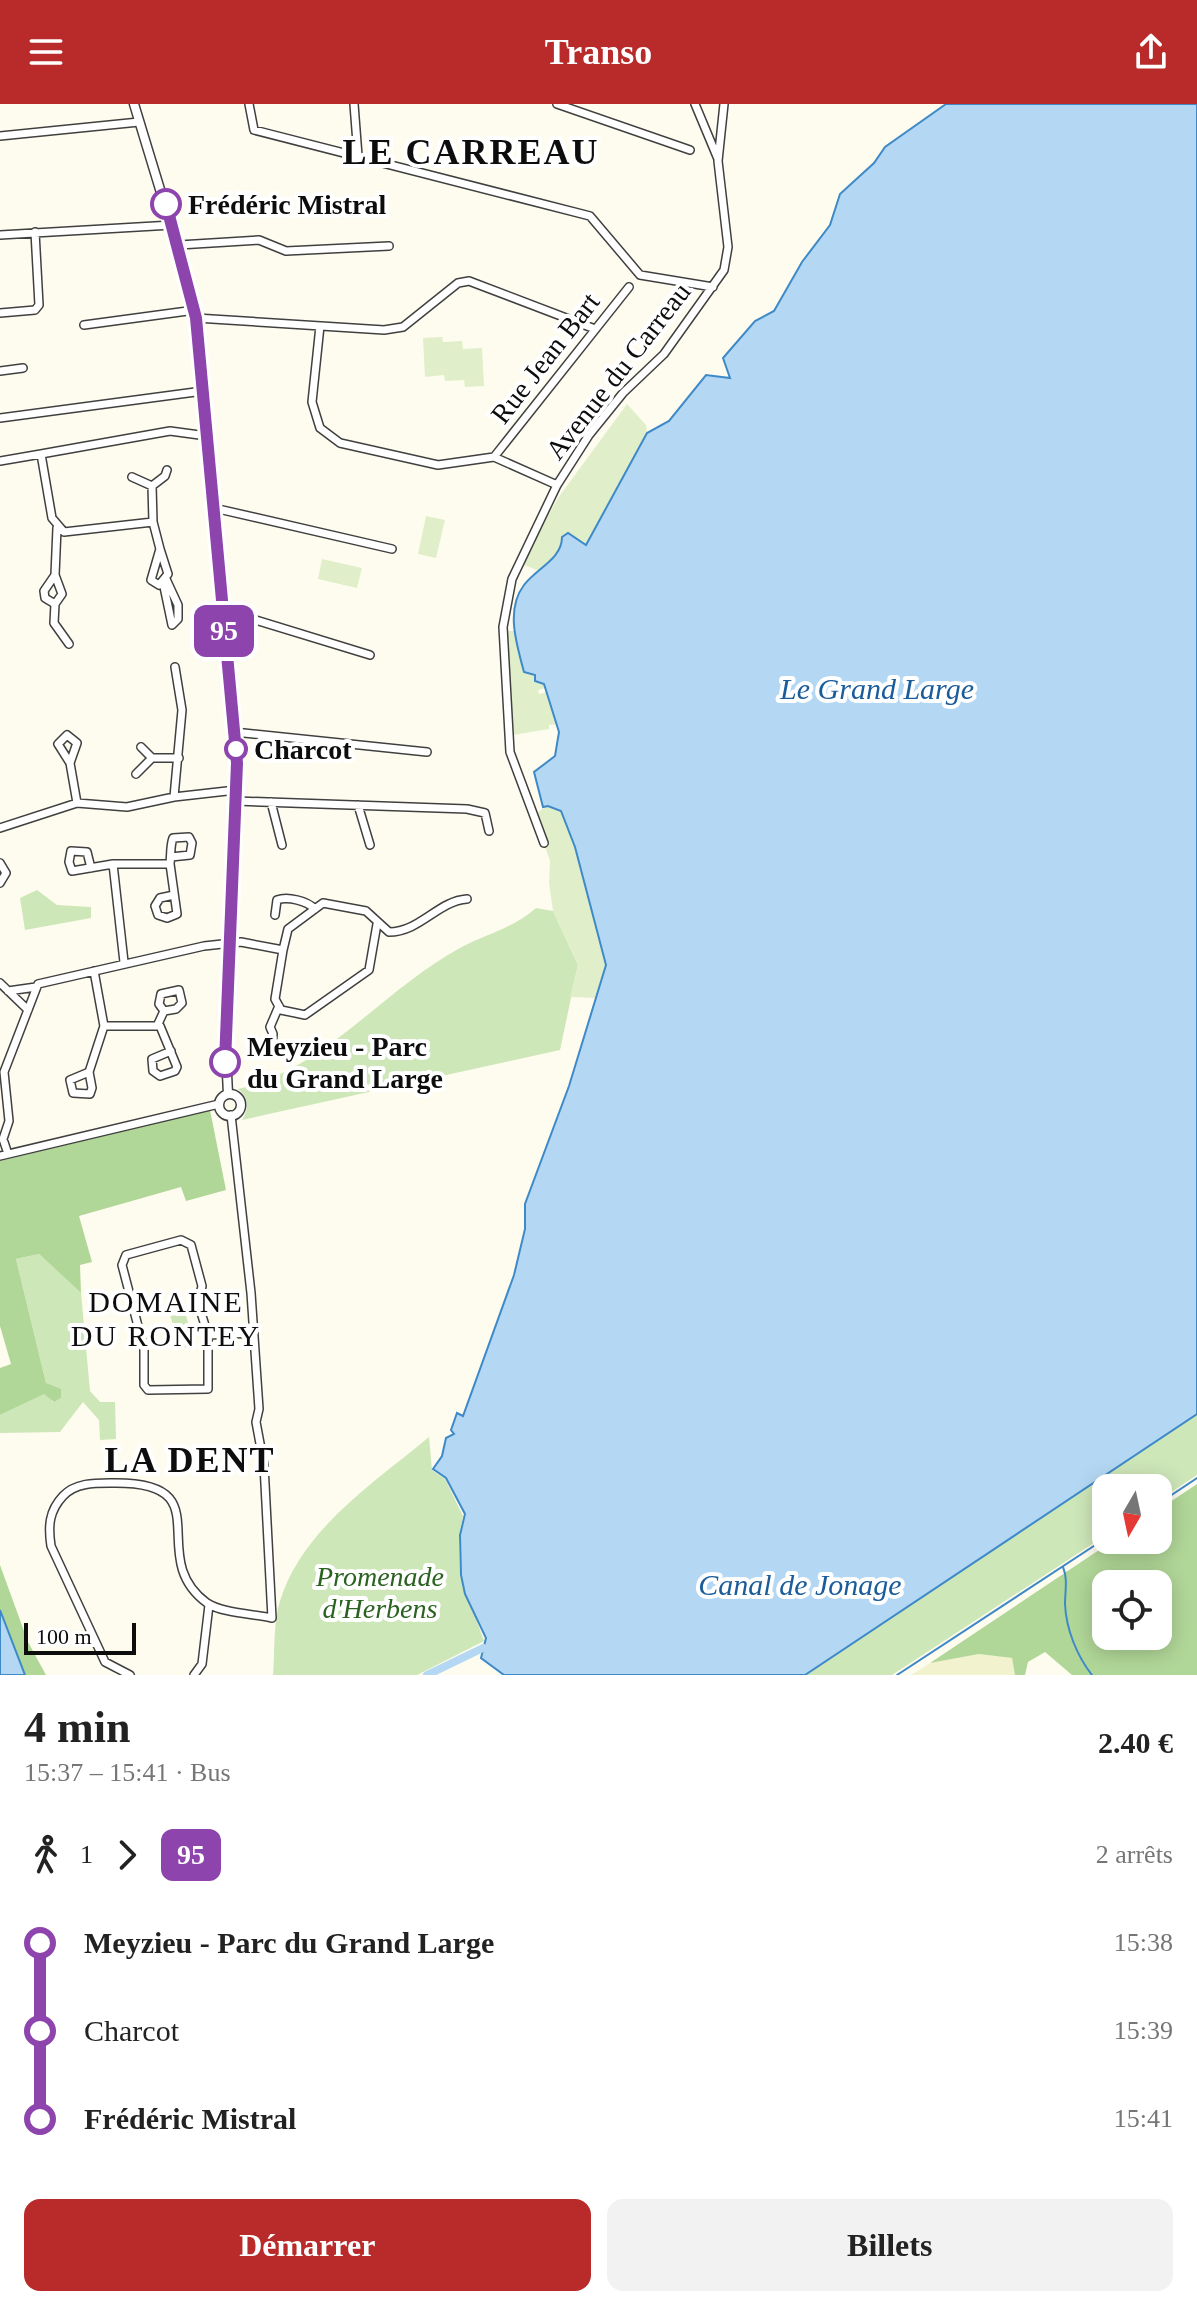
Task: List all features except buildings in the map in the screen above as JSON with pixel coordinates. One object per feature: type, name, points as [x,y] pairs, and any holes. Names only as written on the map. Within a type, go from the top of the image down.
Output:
[{"type":"street","points":[[36,987],[3,1067],[9,1121],[3,1139],[4,1155],[219,1104],[228,1094],[225,1033],[236,801],[234,732],[203,391],[195,314],[179,245],[134,104]]},
{"type":"street","points":[[249,104],[254,130],[590,216],[640,275],[713,287]]},
{"type":"street","points":[[354,104],[358,156]]},
{"type":"street","points":[[557,104],[690,150]]},
{"type":"street","points":[[695,104],[718,161]]},
{"type":"street","name":"Avenue du Carreau","points":[[544,843],[510,752],[503,627],[512,579],[557,485],[607,412],[664,354],[724,270],[728,247],[718,161],[724,104]]},
{"type":"street","points":[[0,136],[139,122]]},
{"type":"street","points":[[0,235],[172,225]]},
{"type":"street","points":[[0,313],[35,310],[39,305],[35,232]]},
{"type":"street","points":[[179,245],[259,240],[286,251],[389,246]]},
{"type":"street","points":[[84,325],[195,314],[320,326],[403,327],[458,283],[469,281],[595,329]]},
{"type":"street","name":"Rue Jean Bart","points":[[494,457],[629,287]]},
{"type":"street","points":[[320,326],[312,402],[320,428],[340,443],[438,465],[494,457],[557,485]]},
{"type":"street","points":[[0,371],[23,368]]},
{"type":"street","points":[[0,418],[203,391]]},
{"type":"street","points":[[0,461],[170,431],[207,436]]},
{"type":"street","points":[[41,454],[52,518],[57,528],[55,575],[62,594],[55,604],[54,623],[69,644]]},
{"type":"street","points":[[152,486],[165,476],[167,470]]},
{"type":"street","points":[[132,477],[152,486]]},
{"type":"street","points":[[152,486],[153,522],[172,625],[178,619],[178,605],[165,580]]},
{"type":"street","points":[[214,508],[392,549]]},
{"type":"street","points":[[57,528],[64,532],[153,522]]},
{"type":"street","points":[[160,549],[151,580],[159,585],[165,580]]},
{"type":"street","points":[[55,575],[44,591],[45,598],[55,604]]},
{"type":"street","points":[[223,610],[370,655]]},
{"type":"street","points":[[174,797],[182,710],[175,667]]},
{"type":"street","points":[[234,732],[427,752]]},
{"type":"street","points":[[141,747],[152,758],[179,758]]},
{"type":"street","points":[[136,774],[152,758]]},
{"type":"street","points":[[70,763],[77,803]]},
{"type":"street","points":[[0,828],[77,803],[127,807],[174,797],[236,790]]},
{"type":"street","points":[[236,801],[467,809],[485,813],[489,831]]},
{"type":"street","points":[[271,802],[282,845]]},
{"type":"street","points":[[358,805],[370,845]]},
{"type":"street","points":[[91,868],[170,861],[174,895]]},
{"type":"street","points":[[0,863],[6,873],[0,883]]},
{"type":"street","points":[[113,864],[124,962]]},
{"type":"street","points":[[275,915],[277,900],[281,898],[309,903],[315,909]]},
{"type":"street","points":[[377,924],[369,970],[305,1015],[281,1010],[275,999],[288,929],[323,903],[366,911],[389,932],[404,932],[455,900],[467,899]]},
{"type":"street","points":[[8,991],[36,987],[124,962],[228,943],[283,950]]},
{"type":"street","points":[[89,1072],[104,1026],[94,971]]},
{"type":"street","points":[[0,983],[28,1010]]},
{"type":"street","points":[[272,1048],[270,1027],[279,1006]]},
{"type":"street","points":[[158,1024],[164,1011]]},
{"type":"street","points":[[104,1026],[158,1024]]},
{"type":"street","points":[[158,1024],[171,1051]]},
{"type":"street","points":[[219,1104],[224,1114],[237,1112],[241,1103],[237,1097],[228,1094]]},
{"type":"street","points":[[130,1675],[105,1662],[51,1546],[48,1528],[54,1505],[68,1490],[82,1485],[147,1483],[162,1490],[177,1509],[180,1570],[209,1605],[272,1618],[264,1465],[256,1422],[259,1409],[254,1333],[231,1115]]},
{"type":"street","points":[[181,1240],[191,1245],[202,1286],[198,1303],[208,1335],[208,1389],[146,1389],[144,1349],[122,1265],[126,1255],[181,1240]]},
{"type":"street","points":[[208,1335],[254,1333]]},
{"type":"street","points":[[194,1675],[202,1664],[209,1605]]},
{"type":"green space","points":[[442,337],[443,342],[462,341],[463,349],[482,348],[484,386],[465,387],[464,380],[445,381],[444,375],[425,377],[423,338]]},
{"type":"green space","points":[[627,404],[646,425],[647,433],[586,545],[574,540],[562,546],[540,571],[521,564],[558,498]]},
{"type":"green space","points":[[426,516],[445,520],[436,558],[418,554]]},
{"type":"green space","points":[[322,559],[362,568],[357,588],[318,579]]},
{"type":"green space","points":[[506,631],[514,631],[524,672],[536,675],[535,681],[544,684],[545,688],[538,690],[539,694],[547,692],[558,724],[549,725],[549,729],[513,735]]},
{"type":"green space","points":[[548,805],[561,811],[575,847],[602,942],[606,965],[596,998],[570,997],[578,965],[553,911],[550,861],[534,815]]},
{"type":"green space","points":[[37,890],[57,905],[91,907],[91,918],[25,930],[20,898]]},
{"type":"green space","points":[[536,908],[553,911],[578,965],[560,1050],[242,1120],[247,1103],[238,1089],[298,1065],[353,1027],[432,965],[518,921]]},
{"type":"green space","points":[[210,1110],[226,1190],[186,1201],[181,1187],[79,1216],[92,1262],[80,1265],[81,1293],[39,1254],[16,1259],[46,1383],[61,1389],[61,1398],[54,1402],[44,1394],[0,1415],[0,1368],[11,1364],[0,1326],[0,1161]]},
{"type":"green space","points":[[39,1254],[81,1293],[90,1391],[100,1402],[115,1402],[116,1439],[100,1440],[99,1420],[83,1402],[60,1432],[0,1433],[0,1415],[45,1393],[53,1402],[61,1398],[46,1383],[16,1259]]},
{"type":"green space","points":[[171,1291],[181,1298],[195,1347],[180,1348],[166,1302]]},
{"type":"green space","points":[[1197,1414],[1197,1475],[1172,1492],[1172,1474],[1107,1474]]},
{"type":"green space","name":"Promenade d'Herbens","points":[[429,1437],[432,1470],[445,1479],[463,1516],[459,1536],[460,1575],[484,1641],[417,1675],[273,1675],[275,1628],[280,1601],[305,1551],[342,1509]]},
{"type":"green space","points":[[1092,1484],[1092,1544],[892,1675],[805,1675]]},
{"type":"green space","points":[[1197,1484],[1197,1675],[1072,1675],[1045,1652],[1028,1662],[1025,1675],[1015,1675],[1012,1658],[979,1654],[930,1663],[1093,1554],[1172,1554],[1172,1501]]},
{"type":"green space","points":[[0,1565],[28,1642],[46,1675],[25,1675],[0,1610]]},
{"type":"green space","points":[[979,1654],[1013,1658],[1015,1675],[911,1675],[930,1663]]},
{"type":"water","name":"Le Grand Large","points":[[946,104],[1197,104],[1197,1414],[1107,1474],[1092,1474],[1092,1484],[805,1675],[504,1675],[481,1658],[486,1638],[465,1594],[461,1575],[460,1535],[465,1514],[446,1478],[433,1469],[442,1456],[446,1438],[454,1434],[451,1430],[457,1413],[463,1416],[514,1275],[525,1229],[525,1204],[569,1086],[606,965],[575,847],[561,811],[543,807],[534,772],[555,756],[559,732],[544,684],[535,681],[535,675],[524,672],[514,628],[515,605],[524,585],[558,551],[562,537],[568,533],[586,545],[647,433],[669,421],[706,375],[730,378],[723,358],[755,321],[774,311],[802,262],[830,225],[840,194],[874,163],[885,147]]},
{"type":"water","points":[[0,1610],[25,1675],[0,1675]]},
{"type":"waterway","points":[[1172,1495],[1197,1478]]},
{"type":"waterway","points":[[897,1675],[1092,1547]]},
{"type":"waterway","points":[[1063,1567],[1070,1632],[1077,1651],[1092,1675]]},
{"type":"waterway","points":[[427,1675],[483,1648]]},
{"type":"bus line","name":"95","points":[[166,204],[196,318],[237,763],[225,1062]]},
{"type":"place","name":"Frédéric Mistral","points":[[166,204]]},
{"type":"place","name":"Charcot","points":[[236,749]]},
{"type":"place","name":"Meyzieu - Parc du Grand Large","points":[[225,1062]]},
{"type":"district","name":"LE CARREAU","points":[[471,152]]},
{"type":"district","name":"DOMAINE DU RONTEY","points":[[166,1318]]},
{"type":"district","name":"LA DENT","points":[[190,1460]]},
{"type":"water label","name":"Canal de Jonage","points":[[800,1584]]}]
